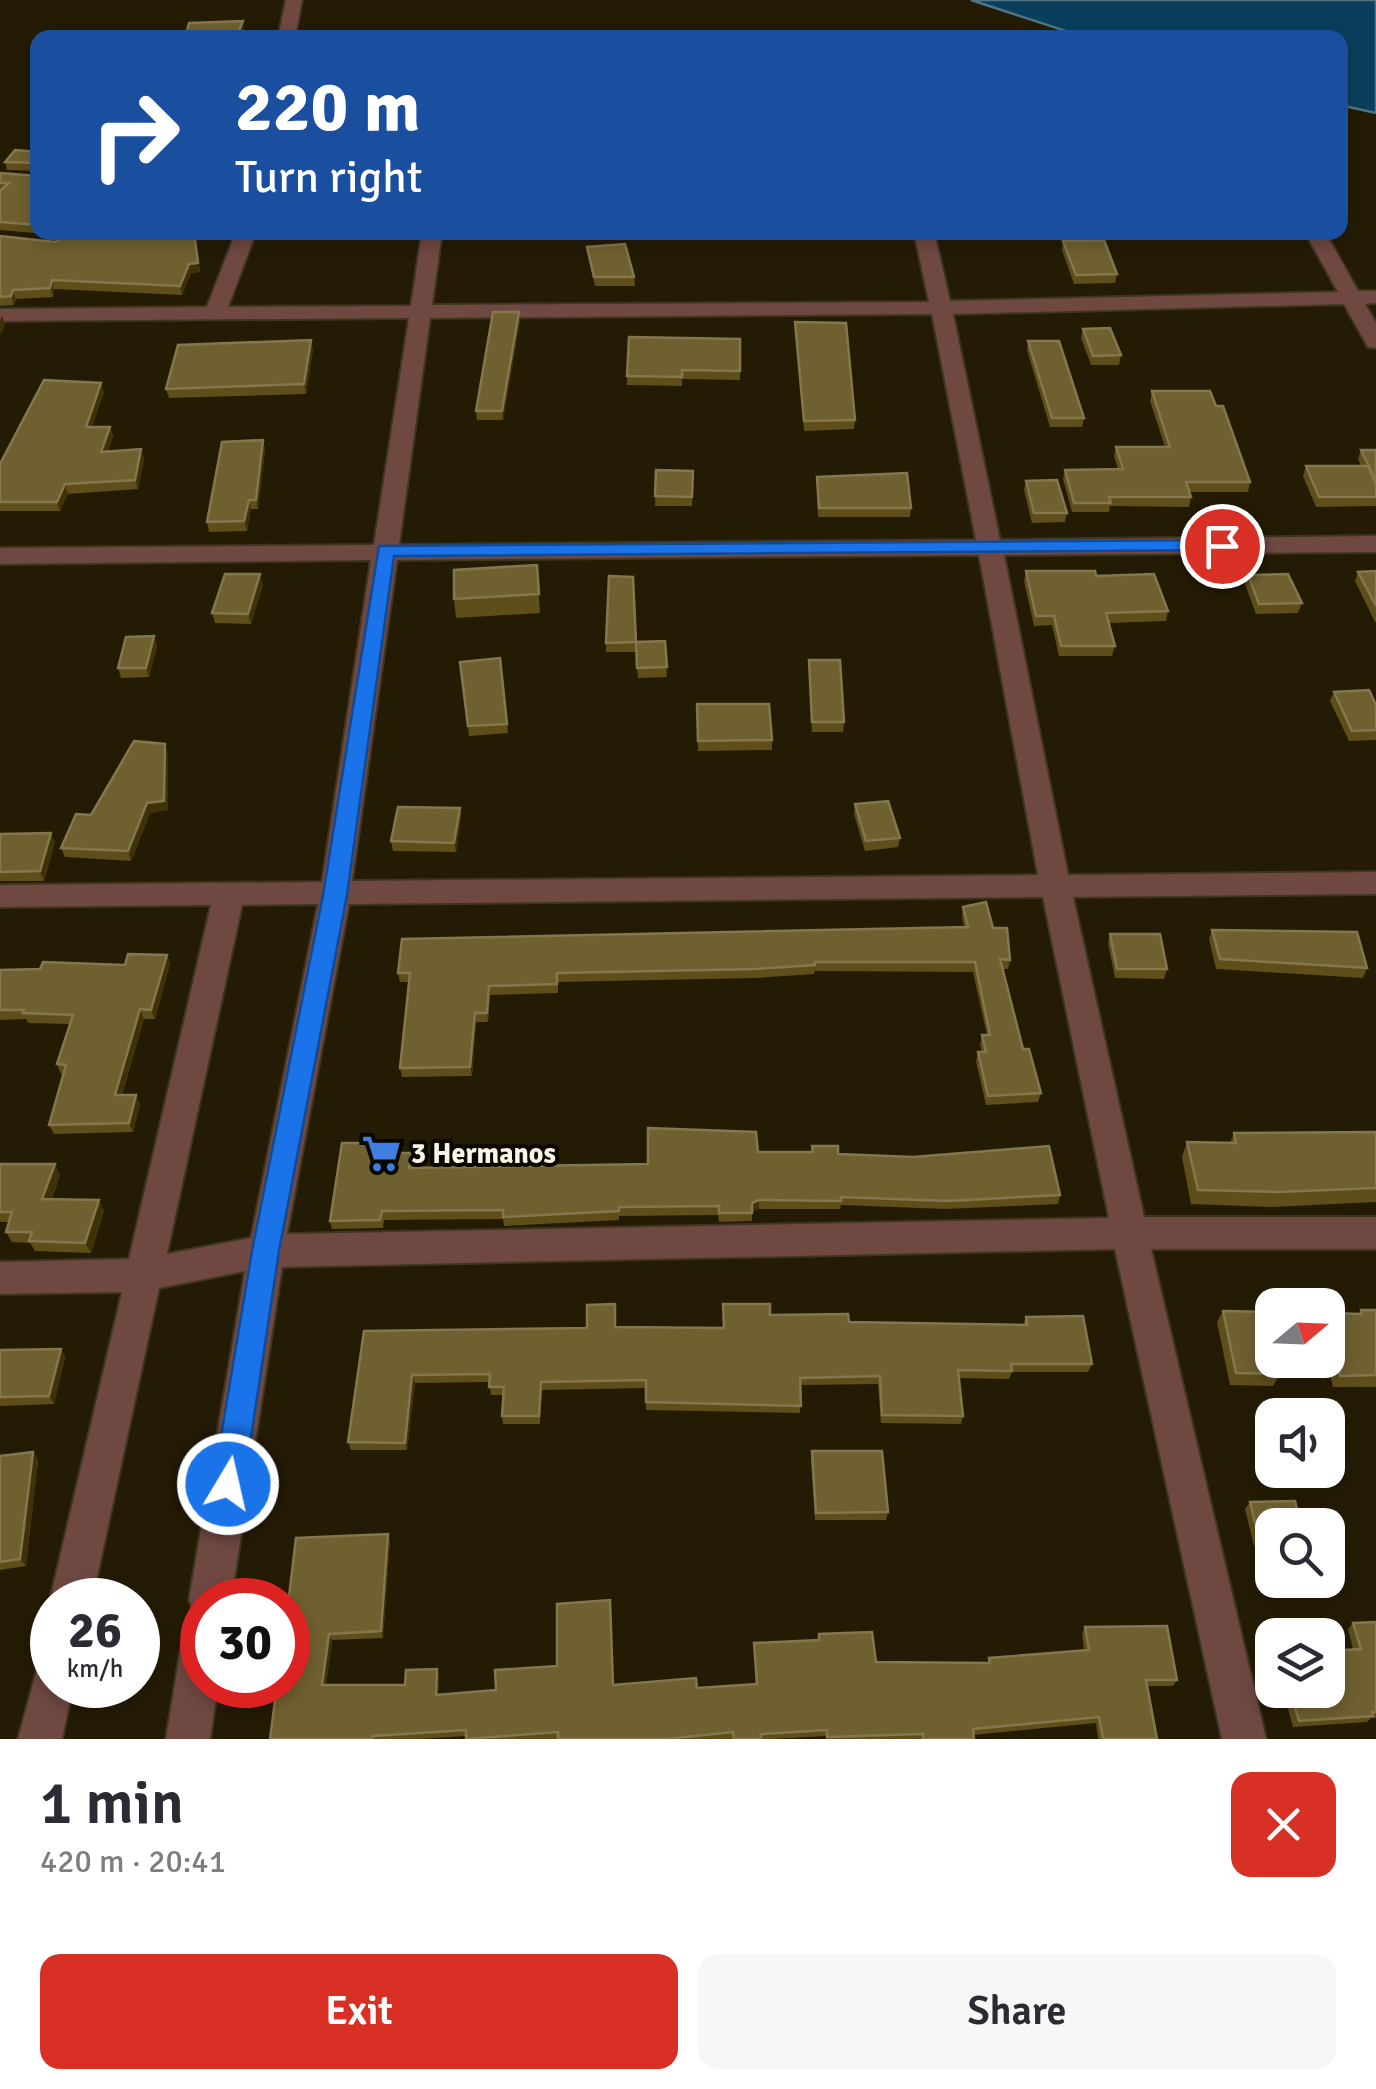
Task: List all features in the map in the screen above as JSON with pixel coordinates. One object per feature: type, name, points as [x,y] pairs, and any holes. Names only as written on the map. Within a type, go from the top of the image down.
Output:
[{"type":"street","points":[[288,30],[294,0]]},
{"type":"street","points":[[214,314],[243,240]]},
{"type":"street","points":[[214,1578],[266,1251],[335,895],[431,240]]},
{"type":"street","points":[[926,240],[992,548],[1056,889],[1128,1233],[1244,1739]]},
{"type":"street","points":[[1319,240],[1376,342]]},
{"type":"street","points":[[0,315],[941,308],[1376,297]]},
{"type":"street","points":[[0,556],[1376,544]]},
{"type":"street","points":[[0,896],[1376,883]]},
{"type":"street","points":[[76,1578],[229,895]]},
{"type":"street","points":[[0,1278],[142,1276],[266,1251],[1128,1233],[1376,1233]]},
{"type":"street","points":[[40,1739],[47,1708]]},
{"type":"street","points":[[188,1739],[193,1708]]},
{"type":"water","points":[[971,0],[1376,0],[1376,113],[1348,107],[1348,30],[1063,30]]},
{"type":"building","points":[[243,21],[239,30],[187,30],[189,23]]},
{"type":"building","points":[[15,150],[30,151],[30,163],[5,162]]},
{"type":"building","points":[[0,173],[30,175],[30,224],[0,222],[0,191],[9,183],[0,183]]},
{"type":"building","points":[[0,236],[55,242],[195,240],[198,263],[189,264],[180,286],[52,280],[50,288],[13,290],[11,296],[0,297]]},
{"type":"building","points":[[1104,240],[1117,274],[1076,275],[1063,241]]},
{"type":"building","points":[[625,244],[634,277],[594,277],[587,247]]},
{"type":"building","points":[[493,312],[519,312],[502,411],[476,411]]},
{"type":"building","points":[[795,322],[846,323],[855,420],[804,421]]},
{"type":"building","points":[[1110,328],[1121,355],[1093,356],[1083,329]]},
{"type":"building","points":[[629,337],[740,339],[740,371],[682,370],[682,377],[627,376]]},
{"type":"building","points":[[311,340],[304,384],[166,389],[178,345]]},
{"type":"building","points":[[1028,341],[1059,341],[1084,418],[1052,418]]},
{"type":"building","points":[[44,380],[101,383],[86,427],[110,427],[101,452],[141,449],[135,480],[65,484],[57,502],[0,502],[0,464]]},
{"type":"building","points":[[1152,391],[1210,391],[1216,406],[1223,406],[1250,482],[1186,482],[1191,497],[1109,497],[1111,503],[1074,503],[1065,470],[1123,469],[1116,447],[1170,447]]},
{"type":"building","points":[[263,440],[256,500],[249,500],[244,521],[207,522],[222,442]]},
{"type":"building","points":[[1361,450],[1376,450],[1376,481]]},
{"type":"building","points":[[1306,466],[1368,466],[1376,484],[1376,497],[1319,497]]},
{"type":"building","points":[[656,470],[693,471],[692,497],[655,496]]},
{"type":"building","points":[[907,473],[911,508],[819,508],[817,477]]},
{"type":"building","points":[[1057,480],[1067,513],[1034,513],[1026,481]]},
{"type":"building","points":[[537,565],[539,594],[454,599],[454,570]]},
{"type":"building","points":[[1026,571],[1095,571],[1096,576],[1154,574],[1168,611],[1106,613],[1115,646],[1061,646],[1054,616],[1036,616]]},
{"type":"building","points":[[1376,571],[1376,606],[1358,572]]},
{"type":"building","points":[[225,574],[260,574],[248,614],[212,613]]},
{"type":"building","points":[[1288,574],[1302,603],[1259,604],[1248,575]]},
{"type":"building","points":[[609,576],[633,577],[636,642],[606,643]]},
{"type":"building","points":[[154,636],[146,668],[118,668],[126,637]]},
{"type":"building","points":[[665,641],[667,667],[637,668],[636,642]]},
{"type":"building","points":[[500,658],[507,724],[468,726],[460,662]]},
{"type":"building","points":[[809,660],[840,660],[844,722],[812,722]]},
{"type":"building","points":[[1369,690],[1376,705],[1376,730],[1352,731],[1334,692]]},
{"type":"building","points":[[697,704],[769,704],[772,740],[698,741]]},
{"type":"building","points":[[134,741],[165,744],[164,801],[147,803],[128,851],[61,848],[76,814],[91,815]]},
{"type":"building","points":[[888,801],[900,838],[866,841],[855,804]]},
{"type":"building","points":[[398,807],[460,808],[454,843],[391,841]]},
{"type":"building","points":[[51,833],[40,871],[0,872],[0,834]]},
{"type":"building","points":[[986,902],[993,928],[1007,928],[1010,960],[1000,959],[1023,1049],[1029,1049],[1041,1093],[988,1096],[978,1052],[986,1052],[982,1035],[990,1035],[975,962],[815,962],[755,969],[557,973],[557,984],[489,986],[487,1013],[475,1013],[470,1067],[400,1068],[410,973],[398,973],[402,939],[968,927],[963,907]]},
{"type":"building","points":[[1212,930],[1357,932],[1367,968],[1220,959]]},
{"type":"building","points":[[1110,934],[1160,934],[1167,969],[1117,969]]},
{"type":"building","points":[[128,954],[167,955],[151,1010],[140,1009],[115,1095],[136,1095],[129,1123],[49,1125],[66,1065],[57,1064],[73,1015],[0,1010],[0,970],[40,969],[43,962],[125,965]]},
{"type":"building","points":[[648,1128],[756,1132],[758,1152],[813,1152],[812,1146],[838,1146],[838,1154],[913,1157],[1049,1146],[1060,1195],[948,1201],[841,1197],[841,1201],[759,1200],[752,1203],[752,1213],[719,1213],[719,1206],[619,1207],[619,1211],[503,1217],[503,1210],[382,1211],[380,1220],[330,1221],[342,1143],[391,1143],[389,1153],[411,1153],[409,1168],[648,1164]]},
{"type":"building","points":[[1376,1132],[1376,1188],[1198,1190],[1187,1142],[1236,1143],[1234,1133]]},
{"type":"building","points":[[0,1164],[55,1164],[42,1199],[99,1200],[85,1243],[29,1241],[32,1232],[6,1232],[12,1212],[0,1212]]},
{"type":"building","points":[[615,1304],[615,1327],[724,1328],[723,1304],[770,1304],[770,1315],[848,1314],[849,1322],[1027,1325],[1026,1317],[1083,1316],[1092,1364],[1011,1364],[1012,1371],[958,1370],[963,1416],[882,1415],[880,1376],[800,1378],[801,1406],[646,1402],[646,1380],[541,1382],[539,1416],[502,1416],[504,1387],[489,1387],[490,1374],[412,1375],[405,1443],[348,1442],[364,1331],[587,1328],[587,1305]]},
{"type":"building","points":[[1361,1310],[1376,1310],[1376,1375],[1345,1376],[1345,1314],[1362,1314]]},
{"type":"building","points":[[1223,1311],[1255,1312],[1255,1373],[1236,1373]]},
{"type":"building","points":[[61,1349],[49,1396],[0,1397],[0,1350]]},
{"type":"building","points":[[812,1451],[882,1451],[888,1512],[816,1513]]},
{"type":"building","points":[[33,1452],[20,1559],[0,1562],[0,1456]]},
{"type":"building","points":[[1295,1501],[1297,1508],[1255,1508],[1255,1523],[1250,1502]]},
{"type":"building","points":[[388,1534],[381,1631],[329,1634],[322,1685],[405,1685],[406,1670],[437,1669],[436,1695],[496,1690],[495,1670],[557,1666],[557,1604],[610,1600],[613,1685],[696,1678],[697,1688],[757,1684],[754,1643],[819,1640],[819,1634],[872,1632],[876,1662],[990,1663],[989,1658],[1089,1650],[1085,1627],[1167,1626],[1177,1680],[1146,1680],[1157,1739],[1103,1739],[1099,1717],[973,1729],[974,1739],[923,1739],[923,1734],[827,1737],[827,1730],[761,1734],[761,1739],[734,1739],[733,1732],[667,1739],[558,1739],[558,1732],[466,1739],[466,1730],[372,1739],[270,1739],[274,1708],[310,1708],[310,1578],[291,1578],[296,1538]]},
{"type":"building","points":[[1376,1622],[1376,1712],[1372,1712],[1373,1716],[1299,1721],[1295,1708],[1345,1708],[1345,1650],[1361,1649],[1353,1623]]},
{"type":"place","name":"3 Hermanos","points":[[381,1153]]},
{"type":"route","points":[[228,1484],[266,1251],[335,895],[386,550],[1222,546]]}]
